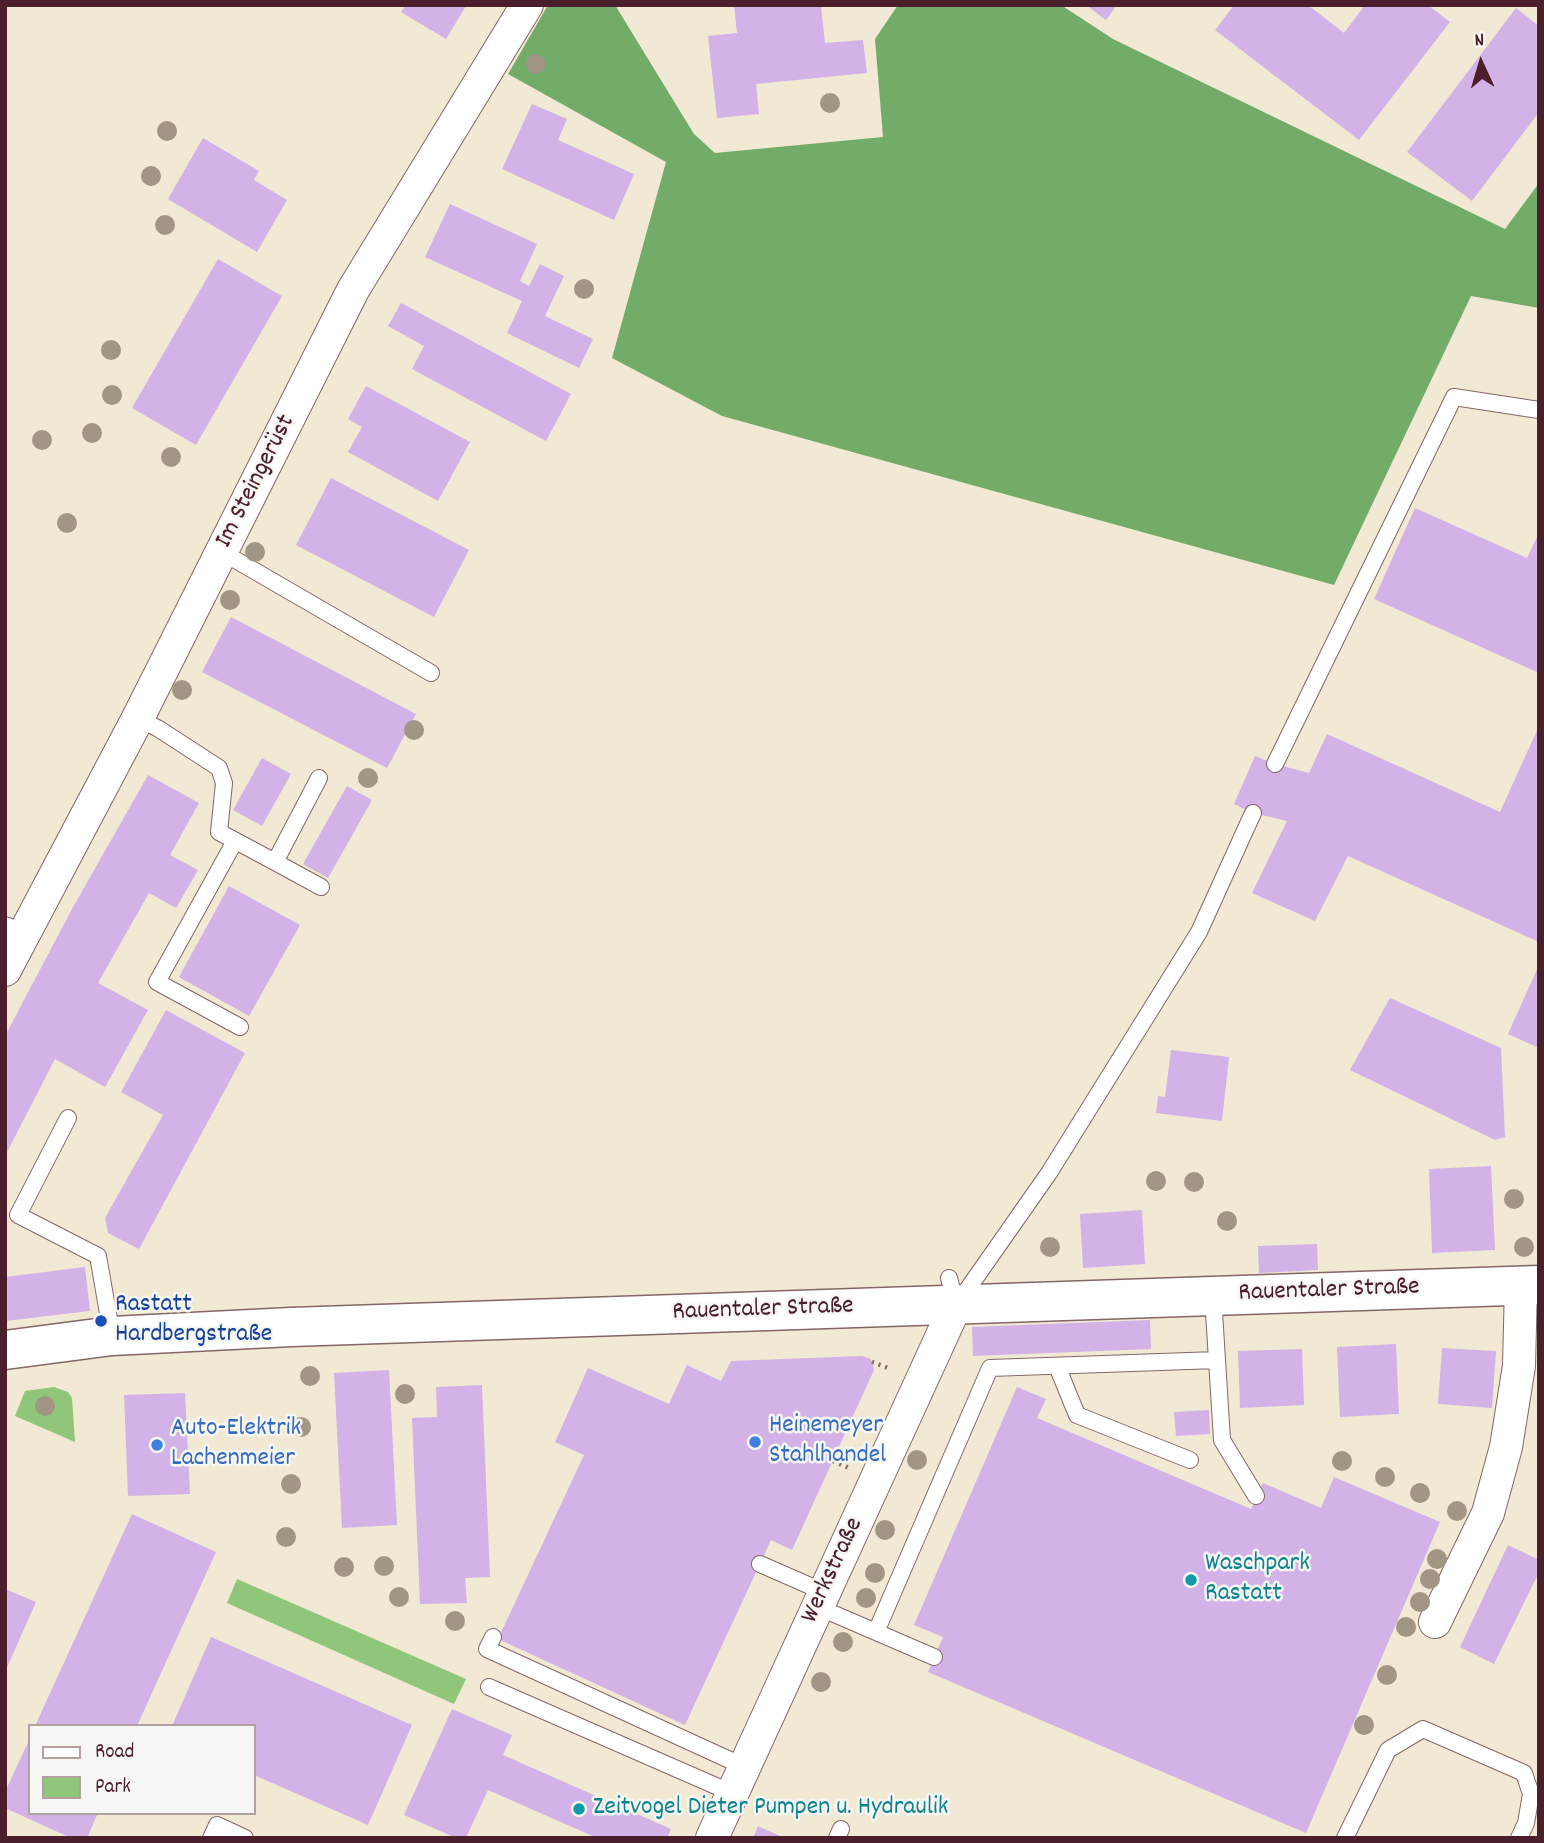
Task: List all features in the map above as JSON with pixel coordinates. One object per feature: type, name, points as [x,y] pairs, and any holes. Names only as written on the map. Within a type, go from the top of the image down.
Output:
[{"type":"street","name":"Im Steingerüst","points":[[5,970],[16,929],[138,718],[353,290],[527,5]]},
{"type":"street","name":"Rauentaler Straße","points":[[5,1350],[112,1336],[530,1318],[953,1292],[1213,1296],[1530,1285],[1506,1447],[1488,1513],[1435,1622]]},
{"type":"street","name":"Werkstraße","points":[[712,1838],[821,1599],[953,1292]]},
{"type":"lane","points":[[1275,764],[1454,397],[1539,411]]},
{"type":"lane","points":[[222,552],[431,673]]},
{"type":"lane","points":[[138,718],[219,768],[224,783],[219,832],[321,887]]},
{"type":"lane","points":[[275,862],[319,778]]},
{"type":"lane","points":[[953,1292],[1049,1173],[1199,932],[1253,813]]},
{"type":"lane","points":[[235,841],[158,982],[240,1027]]},
{"type":"lane","points":[[68,1118],[18,1215],[98,1256],[112,1336]]},
{"type":"lane","points":[[1213,1296],[1222,1440],[1256,1496]]},
{"type":"lane","points":[[876,1632],[990,1368],[1217,1360]]},
{"type":"lane","points":[[1057,1366],[1077,1415],[1189,1460]]},
{"type":"lane","points":[[760,1564],[876,1632],[934,1657]]},
{"type":"lane","points":[[493,1637],[487,1649],[738,1780]]},
{"type":"lane","points":[[489,1687],[738,1780]]},
{"type":"lane","points":[[1345,1838],[1388,1750],[1423,1728],[1524,1773],[1531,1794],[1526,1823],[1519,1838]]},
{"type":"lane","points":[[211,1838],[217,1825],[245,1838]]},
{"type":"green space","points":[[548,5],[615,5],[694,134],[715,153],[883,137],[875,39],[898,5],[1061,5],[1113,39],[1505,229],[1539,183],[1539,308],[1471,296],[1334,585],[722,416],[612,358],[666,162],[508,74]]},
{"type":"green space","points":[[54,1387],[68,1392],[72,1398],[75,1442],[15,1416],[25,1391]]},
{"type":"green space","points":[[237,1579],[466,1679],[454,1704],[227,1603]]},
{"type":"building","points":[[406,5],[466,6],[446,39],[401,12]]},
{"type":"building","points":[[734,5],[821,5],[825,43],[863,40],[867,73],[756,84],[759,114],[717,118],[708,36],[737,33]]},
{"type":"building","points":[[1086,5],[1117,5],[1106,20]]},
{"type":"building","points":[[1234,5],[1308,5],[1344,33],[1365,5],[1428,5],[1450,22],[1359,140],[1215,30]]},
{"type":"building","points":[[1516,8],[1539,26],[1539,112],[1472,201],[1407,152]]},
{"type":"building","points":[[532,104],[567,119],[558,140],[634,174],[614,220],[502,169]]},
{"type":"building","points":[[203,138],[259,171],[254,180],[287,200],[257,252],[168,199]]},
{"type":"building","points":[[450,204],[537,244],[520,281],[529,286],[540,264],[564,276],[545,316],[593,339],[579,368],[507,333],[522,301],[425,257]]},
{"type":"building","points":[[218,259],[282,296],[196,445],[132,408]]},
{"type":"building","points":[[401,303],[571,394],[546,441],[412,369],[424,346],[388,326]]},
{"type":"building","points":[[366,386],[470,442],[438,501],[348,452],[362,427],[348,419]]},
{"type":"building","points":[[331,478],[469,550],[434,617],[296,545]]},
{"type":"building","points":[[1415,508],[1527,558],[1539,533],[1539,673],[1374,599]]},
{"type":"building","points":[[231,617],[416,714],[387,768],[202,672]]},
{"type":"building","points":[[1539,726],[1539,942],[1348,856],[1315,921],[1252,893],[1287,821],[1253,813],[1234,804],[1255,756],[1309,773],[1327,734],[1500,812]]},
{"type":"building","points":[[262,758],[291,774],[262,826],[233,810]]},
{"type":"building","points":[[148,775],[199,803],[170,855],[198,870],[176,908],[149,893],[98,983],[148,1010],[105,1087],[55,1059],[5,1156],[5,1036],[72,909]]},
{"type":"building","points":[[347,786],[372,800],[328,878],[303,864]]},
{"type":"building","points":[[229,886],[300,925],[249,1016],[179,977]]},
{"type":"building","points":[[1539,965],[1539,1048],[1508,1034]]},
{"type":"building","points":[[1390,998],[1501,1048],[1505,1137],[1495,1140],[1350,1070]]},
{"type":"building","points":[[166,1010],[245,1053],[139,1249],[108,1233],[105,1218],[163,1115],[121,1092]]},
{"type":"building","points":[[1171,1050],[1229,1057],[1222,1121],[1156,1113],[1158,1096],[1165,1097]]},
{"type":"building","points":[[1491,1166],[1495,1250],[1432,1253],[1429,1169]]},
{"type":"building","points":[[1142,1210],[1145,1264],[1083,1268],[1080,1214]]},
{"type":"building","points":[[1317,1244],[1318,1270],[1259,1273],[1258,1246]]},
{"type":"building","points":[[85,1267],[90,1311],[5,1321],[5,1277]]},
{"type":"building","points":[[1150,1320],[1151,1349],[973,1356],[972,1327]]},
{"type":"building","points":[[1396,1344],[1399,1414],[1340,1417],[1337,1347]]},
{"type":"building","points":[[1442,1348],[1496,1351],[1492,1408],[1438,1404]]},
{"type":"building","points":[[1302,1349],[1304,1405],[1240,1408],[1238,1351]]},
{"type":"building","points":[[862,1356],[871,1359],[874,1370],[792,1550],[771,1540],[685,1725],[498,1639],[584,1455],[555,1442],[588,1368],[669,1404],[687,1365],[721,1381],[731,1361]]},
{"type":"building","points":[[389,1370],[397,1525],[342,1528],[334,1373]]},
{"type":"building","points":[[482,1385],[490,1577],[465,1578],[467,1603],[420,1604],[412,1418],[437,1417],[436,1387]]},
{"type":"building","name":"Waschpark Rastatt","points":[[1017,1387],[1046,1399],[1037,1418],[1251,1509],[1263,1483],[1321,1508],[1334,1477],[1440,1522],[1306,1833],[928,1672],[943,1637],[914,1625]]},
{"type":"building","name":"Auto-Elektrik Lachenmeier","points":[[185,1393],[190,1494],[128,1496],[124,1395]]},
{"type":"building","points":[[1209,1410],[1210,1434],[1176,1436],[1174,1412]]},
{"type":"building","points":[[132,1514],[216,1552],[138,1724],[36,1724]]},
{"type":"building","points":[[1508,1545],[1539,1560],[1539,1572],[1494,1664],[1460,1647]]},
{"type":"building","points":[[5,1589],[36,1602],[5,1672]]},
{"type":"building","points":[[211,1637],[412,1725],[368,1825],[256,1776],[256,1724],[173,1724]]},
{"type":"building","points":[[452,1709],[512,1735],[503,1755],[671,1829],[667,1838],[597,1838],[488,1790],[466,1838],[456,1838],[404,1815]]},
{"type":"building","points":[[28,1742],[28,1815],[97,1815],[87,1838],[71,1838],[5,1808],[5,1792]]},
{"type":"building","points":[[758,1826],[762,1828],[785,1838],[753,1838]]},
{"type":"place","name":"Rastatt Hardbergstraße","points":[[101,1321]]},
{"type":"place","name":"Heinemeyer Stahlhandel","points":[[755,1442]]},
{"type":"place","name":"Auto-Elektrik Lachenmeier","points":[[157,1445]]},
{"type":"place","name":"Waschpark Rastatt","points":[[1191,1580]]},
{"type":"place","name":"Zeitvogel Dieter Pumpen u. Hydraulik","points":[[579,1809]]}]
